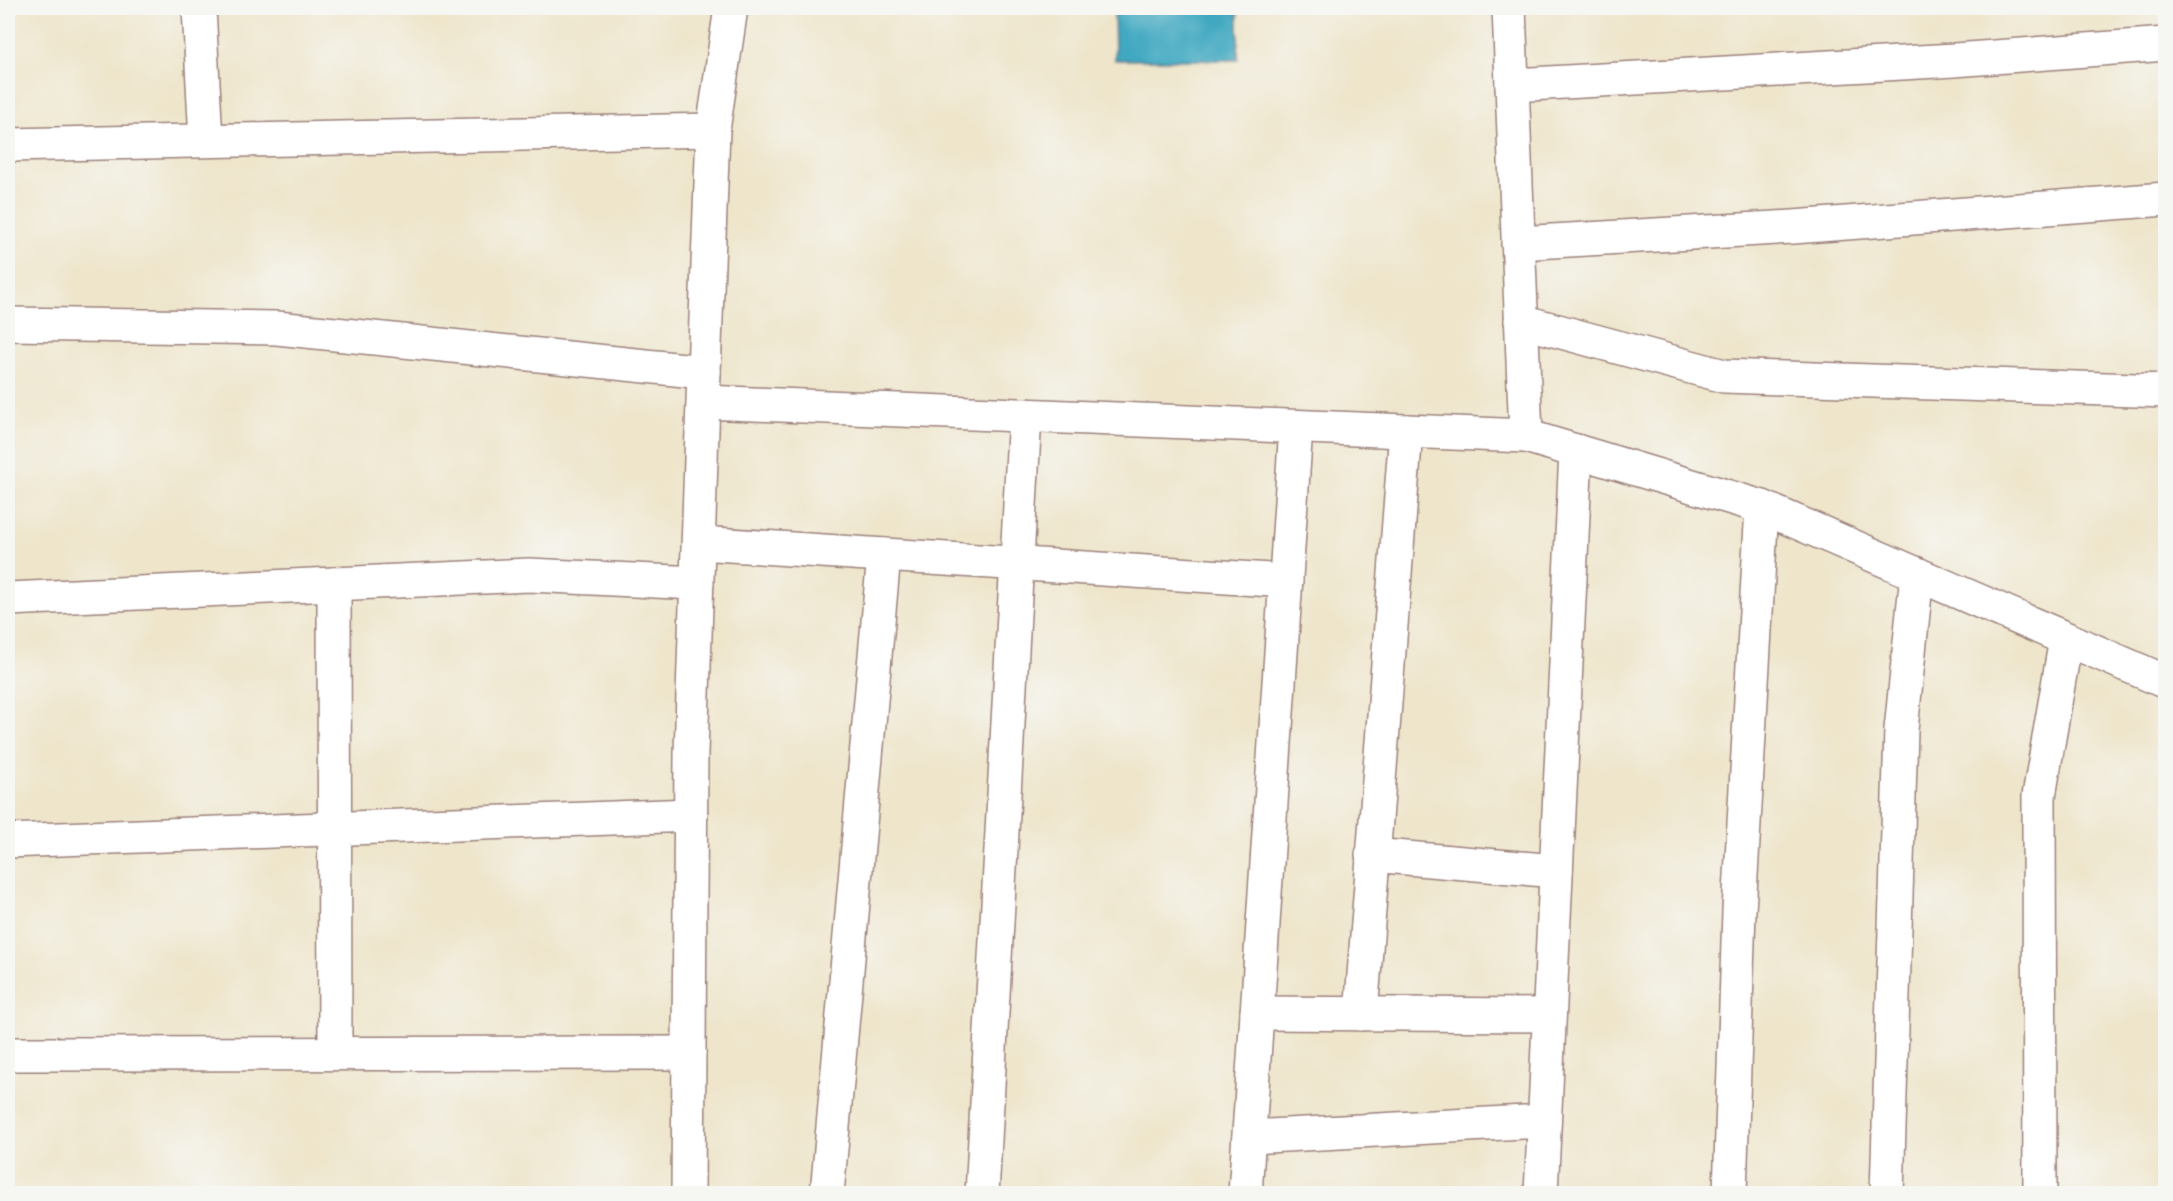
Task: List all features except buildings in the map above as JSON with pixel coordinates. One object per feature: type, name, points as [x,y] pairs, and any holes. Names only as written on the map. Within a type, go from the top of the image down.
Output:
[{"type":"street","points":[[199,8],[206,140]]},
{"type":"street","points":[[688,1194],[691,815],[713,130],[731,8]]},
{"type":"street","points":[[1509,8],[1526,436]]},
{"type":"street","points":[[1512,86],[1954,60],[2166,44]]},
{"type":"street","points":[[8,145],[713,130]]},
{"type":"street","points":[[1518,243],[1793,227],[2166,200]]},
{"type":"street","points":[[1521,321],[1724,376],[2166,391]]},
{"type":"street","points":[[8,324],[277,328],[704,387],[1025,415],[1526,436],[1762,507],[2166,682]]},
{"type":"street","points":[[982,1194],[1025,415]]},
{"type":"street","points":[[1245,1194],[1296,426]]},
{"type":"street","points":[[1361,1014],[1406,431]]},
{"type":"street","points":[[1541,1194],[1576,451]]},
{"type":"street","points":[[1730,1194],[1739,911],[1762,507]]},
{"type":"street","points":[[699,543],[1286,581]]},
{"type":"street","points":[[827,1194],[884,555]]},
{"type":"street","points":[[1887,1194],[1901,730],[1917,574]]},
{"type":"street","points":[[8,599],[529,575],[697,583]]},
{"type":"street","points":[[334,584],[336,1053]]},
{"type":"street","points":[[2040,1194],[2038,796],[2066,639]]},
{"type":"street","points":[[8,841],[691,815]]},
{"type":"street","points":[[1372,855],[1556,871]]},
{"type":"street","points":[[1257,1012],[1549,1015]]},
{"type":"street","points":[[8,1053],[689,1053]]},
{"type":"street","points":[[1249,1137],[1544,1120]]},
{"type":"water","points":[[1114,8],[1238,8],[1238,60],[1115,60]]}]
